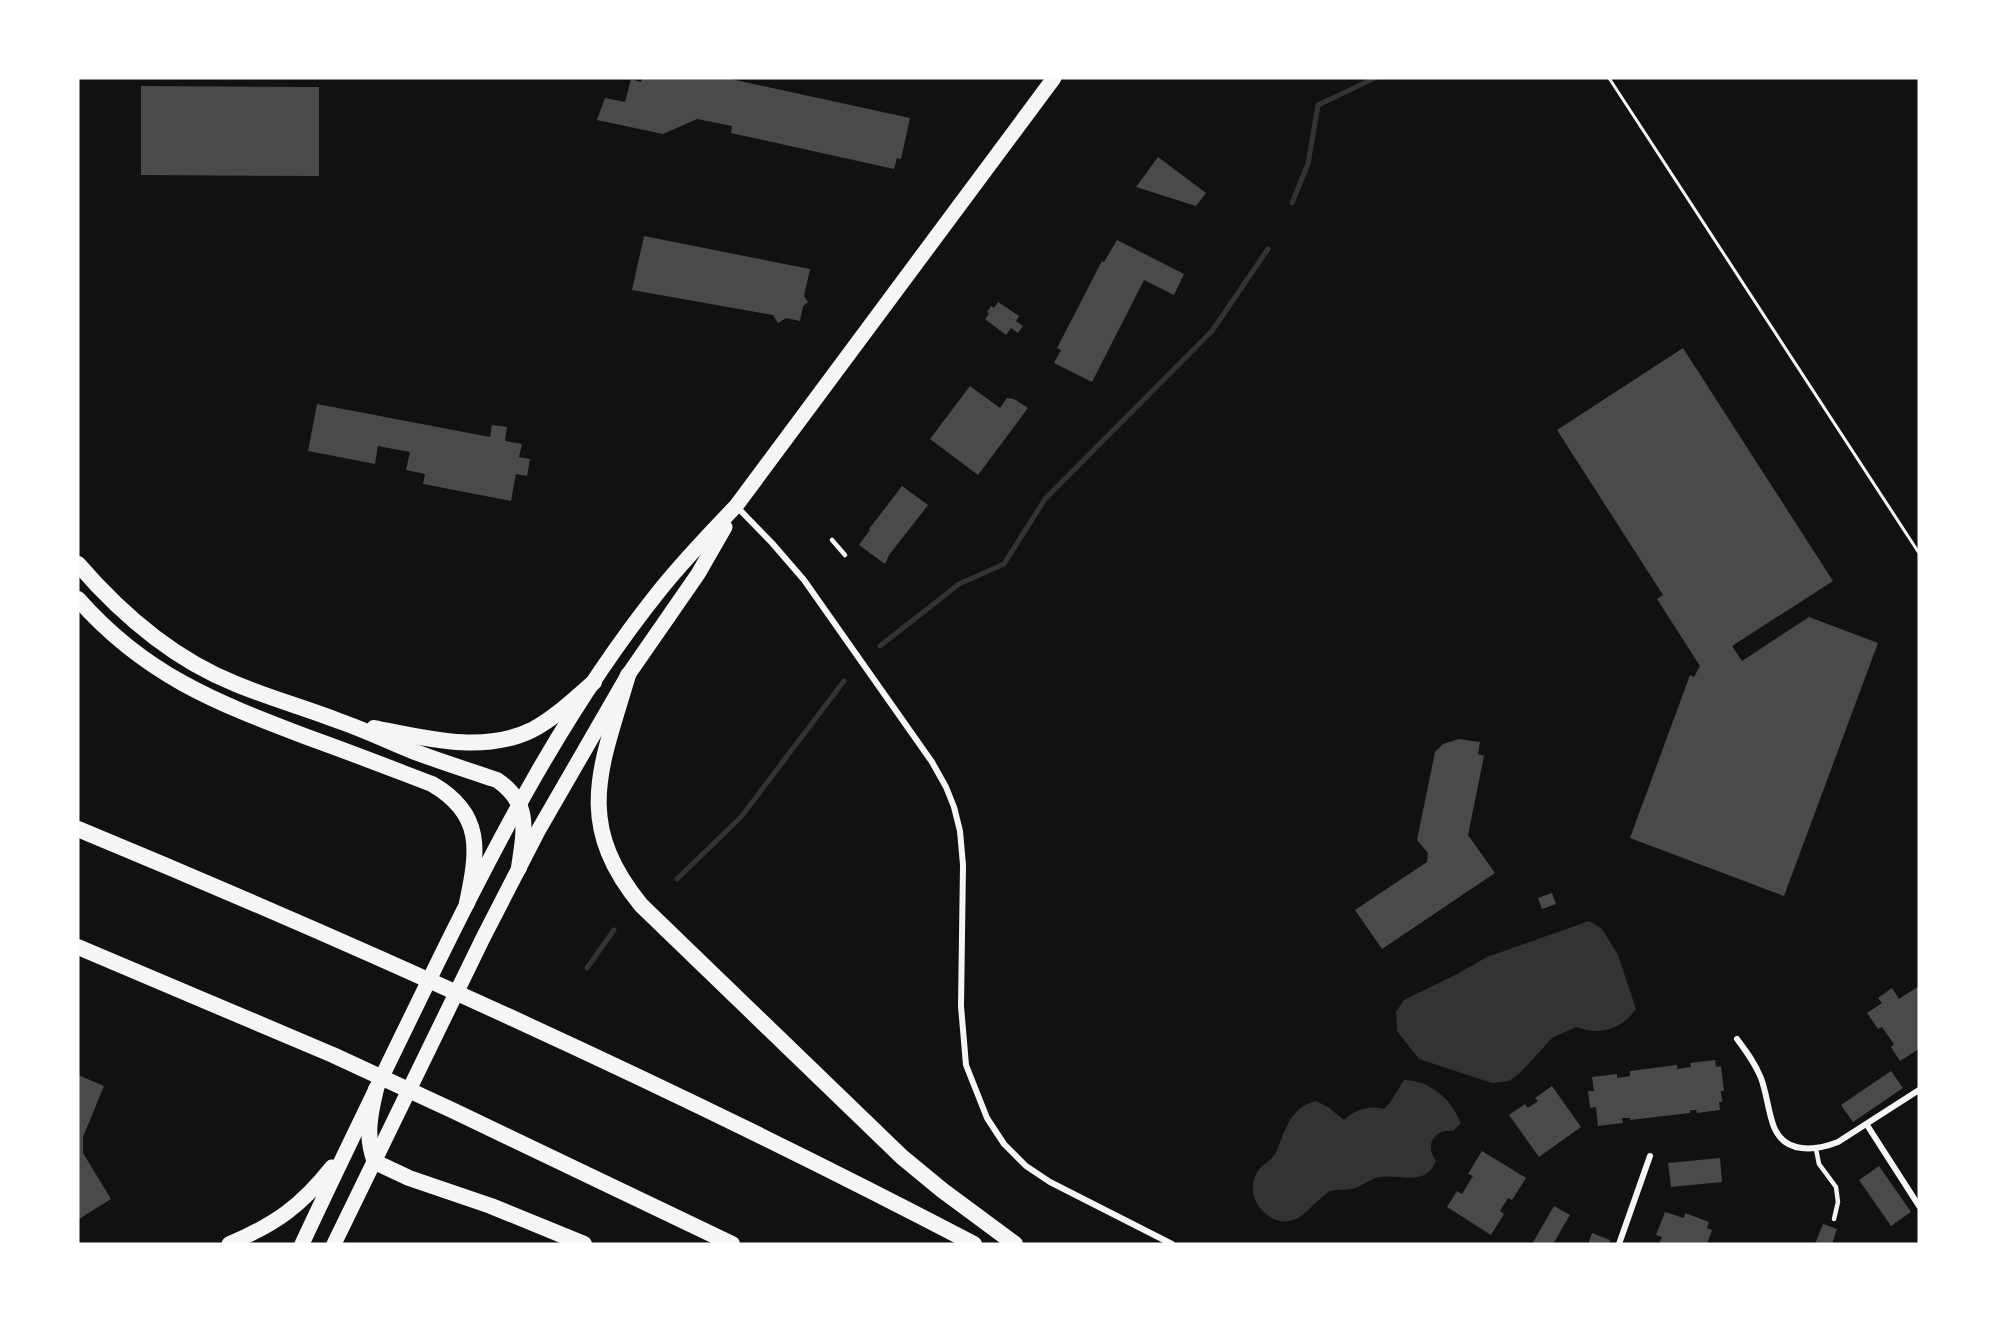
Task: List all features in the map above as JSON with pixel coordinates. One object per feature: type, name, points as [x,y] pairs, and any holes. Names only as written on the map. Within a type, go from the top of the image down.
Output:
[{"type":"highway","points":[[302,1244],[467,903],[520,805],[594,682],[661,589],[736,506],[1054,78]]},
{"type":"highway","points":[[334,1244],[519,868],[628,675],[698,574],[736,506]]},
{"type":"highway","points":[[78,564],[93,582],[138,625],[183,658],[236,684],[497,780],[508,788],[520,805],[524,821],[519,868]]},
{"type":"highway","points":[[78,599],[106,629],[133,651],[186,687],[245,714],[432,783],[449,793],[462,807],[471,826],[476,848],[467,903]]},
{"type":"highway","points":[[628,675],[599,776],[598,802],[600,825],[606,848],[627,888],[641,906],[902,1157],[1015,1244]]},
{"type":"highway","points":[[341,721],[401,733],[473,743],[495,742],[521,734],[550,719],[594,682]]},
{"type":"highway","points":[[78,829],[249,899],[499,1011],[698,1105],[974,1244]]},
{"type":"highway","points":[[78,947],[333,1055],[732,1244]]},
{"type":"highway","points":[[376,1089],[368,1134],[375,1162],[410,1178],[500,1210],[584,1244]]},
{"type":"highway","points":[[230,1244],[289,1212],[312,1191],[352,1137]]},
{"type":"street","points":[[736,506],[804,580],[932,762],[946,787],[960,831],[963,865],[961,1006],[966,1065],[987,1118],[1004,1144],[1026,1166],[1050,1182],[1172,1244]]},
{"type":"street","points":[[1737,1039],[1753,1060],[1761,1079],[1773,1126],[1780,1139],[1793,1146],[1816,1149],[1838,1142],[1919,1090]]},
{"type":"street","points":[[1867,1125],[1919,1206]]},
{"type":"street","points":[[1619,1244],[1650,1156]]},
{"type":"lane","points":[[832,540],[845,555]]},
{"type":"lane","points":[[1816,1149],[1820,1164],[1836,1187],[1839,1202],[1834,1219]]},
{"type":"path","points":[[1609,78],[1919,553]]},
{"type":"shaded area","points":[[1589,921],[1602,929],[1618,955],[1636,1009],[1624,1022],[1601,1031],[1576,1027],[1552,1038],[1520,1073],[1509,1081],[1492,1083],[1419,1059],[1397,1031],[1396,1012],[1404,1000],[1487,957]]},
{"type":"shaded area","points":[[1404,1080],[1431,1087],[1438,1092],[1451,1105],[1460,1122],[1453,1131],[1441,1132],[1433,1139],[1431,1150],[1436,1161],[1426,1174],[1412,1178],[1380,1177],[1355,1188],[1329,1192],[1295,1220],[1280,1221],[1263,1211],[1254,1195],[1253,1184],[1261,1167],[1274,1156],[1294,1114],[1307,1104],[1316,1101],[1344,1120],[1363,1109],[1373,1107],[1384,1109]]},
{"type":"building","points":[[642,78],[726,78],[910,118],[901,159],[897,158],[894,169],[731,133],[732,126],[697,119],[663,134],[597,120],[605,98],[625,102],[631,79],[641,82]]},
{"type":"building","points":[[141,86],[319,87],[319,176],[141,175]]},
{"type":"building","points":[[1158,157],[1206,193],[1196,206],[1136,187]]},
{"type":"building","points":[[644,236],[810,269],[804,296],[808,302],[803,306],[800,321],[786,318],[778,323],[773,315],[632,290]]},
{"type":"building","points":[[1117,240],[1184,274],[1174,295],[1144,280],[1092,382],[1054,363],[1061,350],[1057,348],[1102,261],[1104,262]]},
{"type":"building","points":[[998,302],[1019,316],[1016,321],[1023,326],[1018,333],[1011,328],[1006,335],[985,319],[991,306],[994,308]]},
{"type":"building","points":[[1683,348],[1833,581],[1732,646],[1742,661],[1809,617],[1878,643],[1784,896],[1630,838],[1690,675],[1694,677],[1700,666],[1657,599],[1663,595],[1557,430]]},
{"type":"building","points":[[970,386],[1000,408],[1007,398],[1014,399],[1028,408],[978,475],[930,439]]},
{"type":"building","points":[[317,404],[490,437],[492,425],[507,427],[505,441],[522,444],[519,457],[530,459],[527,476],[516,474],[511,501],[423,484],[425,474],[406,470],[410,452],[378,446],[375,464],[308,451]]},
{"type":"building","points":[[902,486],[928,505],[889,555],[885,564],[859,545]]},
{"type":"building","points":[[1459,739],[1480,742],[1478,754],[1484,756],[1468,835],[1495,873],[1382,949],[1355,910],[1427,862],[1428,853],[1417,840],[1435,752],[1443,744]]},
{"type":"building","points":[[1552,893],[1556,904],[1542,909],[1538,898]]},
{"type":"building","points":[[1919,986],[1919,1049],[1900,1061],[1891,1047],[1894,1044],[1882,1027],[1878,1029],[1867,1013],[1882,1003],[1878,998],[1892,988],[1899,999]]},
{"type":"building","points":[[1715,1060],[1716,1067],[1721,1066],[1724,1091],[1721,1091],[1720,1110],[1697,1113],[1696,1110],[1690,1110],[1690,1113],[1630,1120],[1630,1118],[1622,1118],[1623,1123],[1598,1126],[1596,1107],[1590,1108],[1588,1091],[1594,1091],[1592,1077],[1617,1074],[1617,1078],[1630,1076],[1630,1071],[1677,1065],[1677,1069],[1691,1067],[1690,1063]]},
{"type":"building","points":[[1891,1071],[1903,1088],[1853,1122],[1841,1105]]},
{"type":"building","points":[[78,1075],[104,1086],[83,1137],[83,1153],[111,1199],[79,1219]]},
{"type":"building","points":[[1552,1086],[1581,1127],[1539,1157],[1509,1115],[1525,1104],[1528,1108],[1538,1101],[1535,1098]]},
{"type":"building","points":[[1482,1151],[1526,1178],[1512,1200],[1508,1198],[1500,1211],[1504,1214],[1491,1235],[1447,1207],[1457,1191],[1462,1194],[1473,1176],[1468,1174]]},
{"type":"building","points":[[1720,1158],[1722,1182],[1671,1187],[1668,1163]]},
{"type":"building","points":[[1879,1166],[1911,1212],[1891,1226],[1859,1180]]},
{"type":"building","points":[[1554,1206],[1570,1215],[1553,1244],[1532,1244]]},
{"type":"building","points":[[1665,1212],[1684,1218],[1685,1213],[1709,1222],[1707,1228],[1712,1230],[1707,1244],[1659,1244],[1662,1237],[1656,1235]]},
{"type":"building","points":[[1823,1224],[1837,1229],[1832,1244],[1815,1244]]},
{"type":"building","points":[[1592,1233],[1610,1240],[1609,1244],[1588,1244]]},
{"type":"waterway","points":[[1292,203],[1308,164],[1318,105],[1375,78]]},
{"type":"waterway","points":[[880,646],[959,584],[1004,564],[1045,499],[1212,331],[1268,249]]},
{"type":"waterway","points":[[677,879],[741,817],[844,681]]},
{"type":"waterway","points":[[587,968],[614,930]]}]
